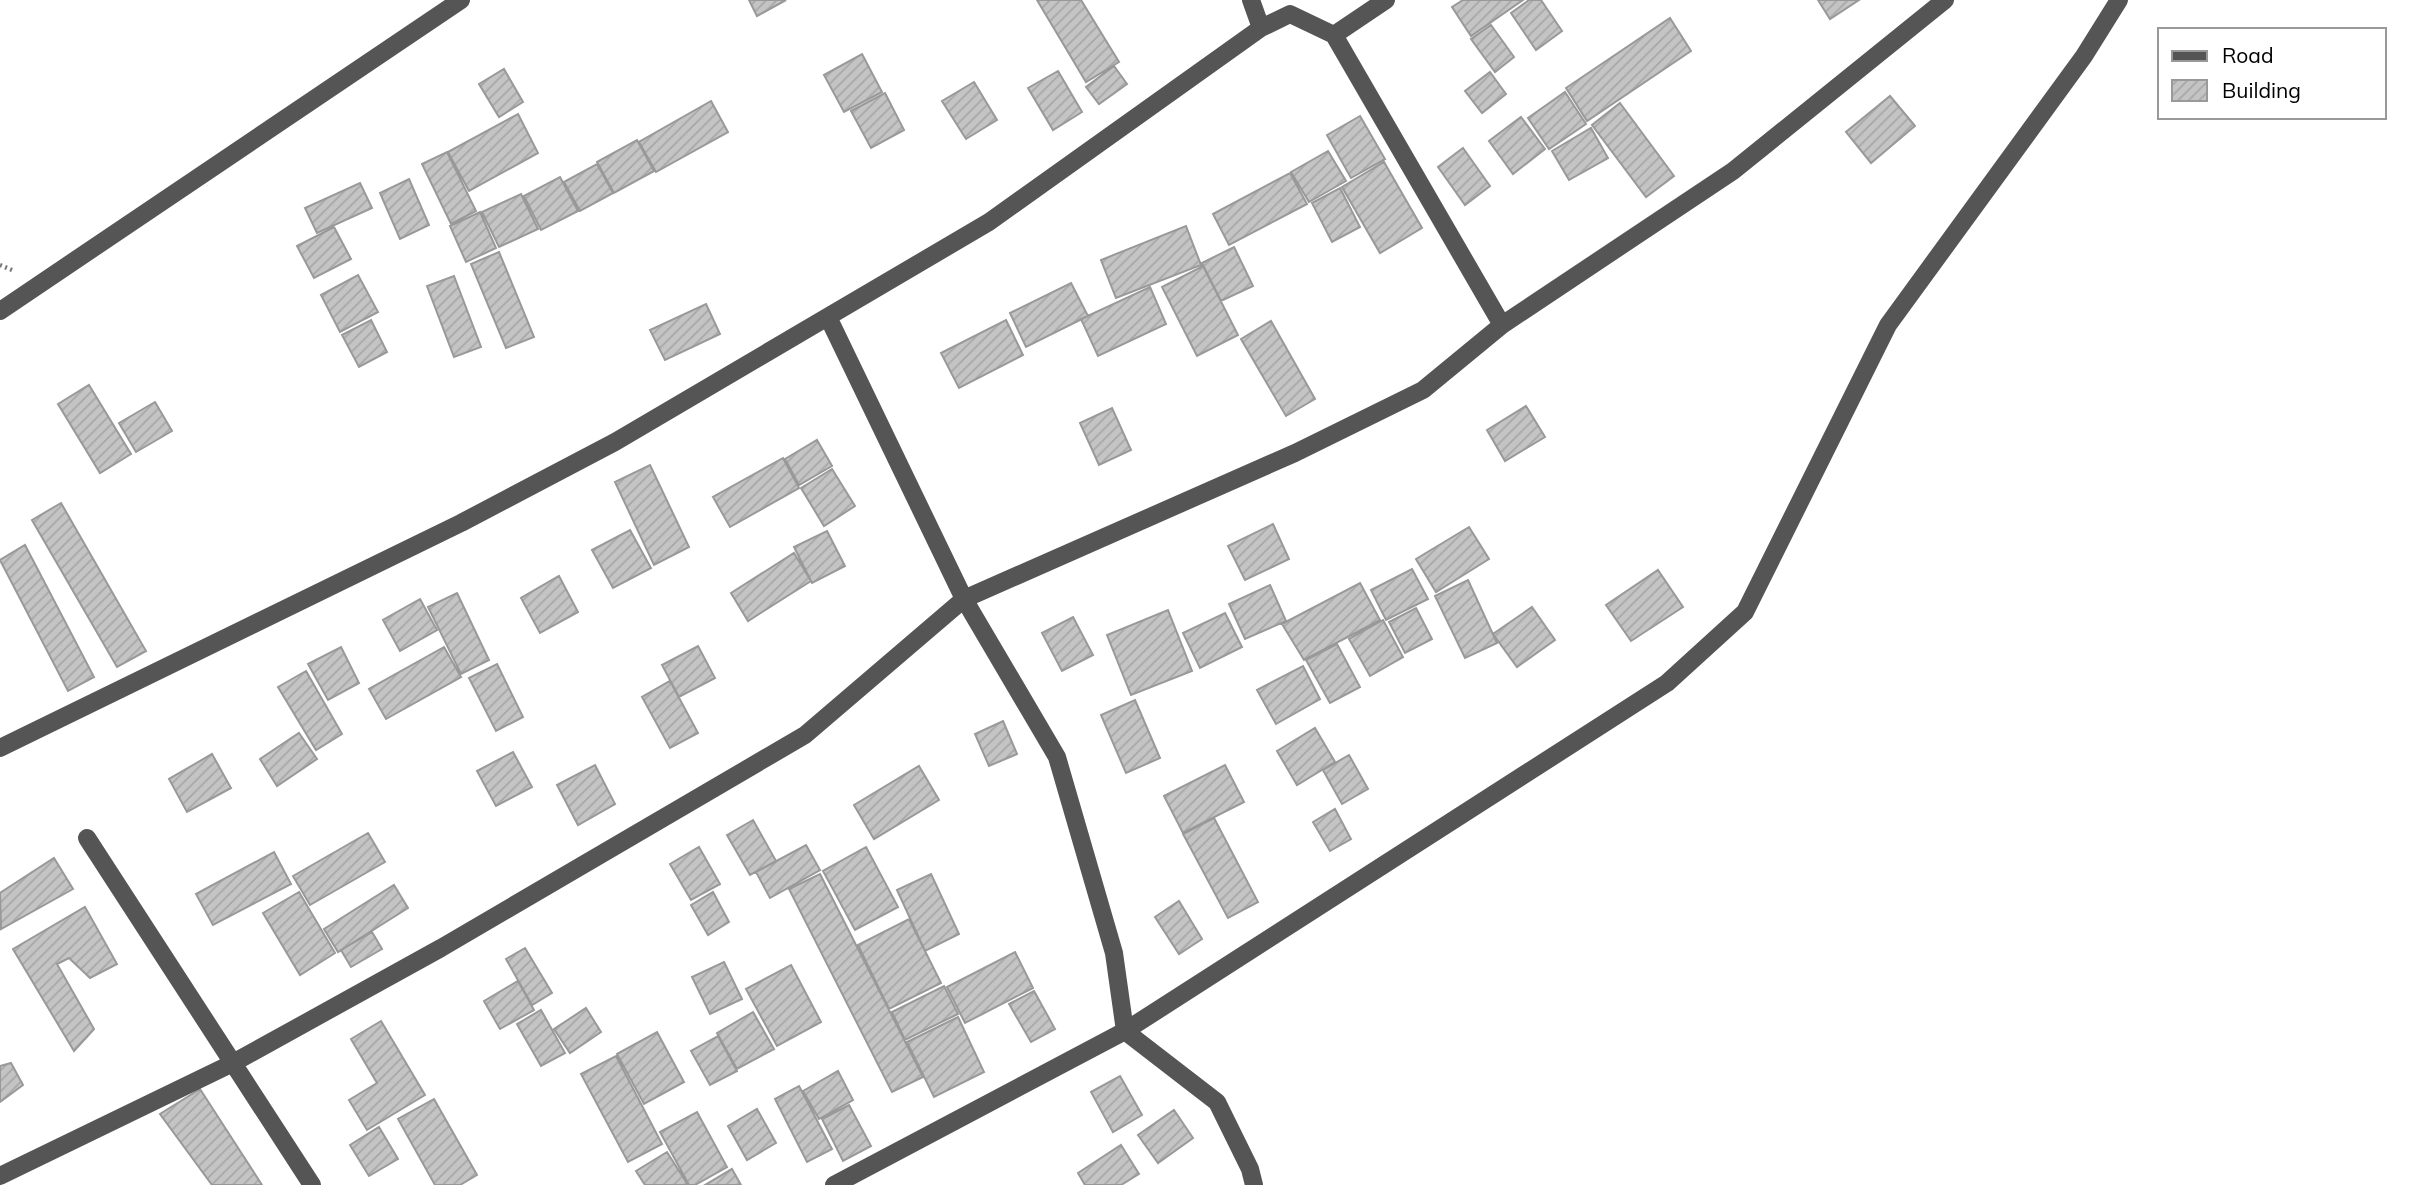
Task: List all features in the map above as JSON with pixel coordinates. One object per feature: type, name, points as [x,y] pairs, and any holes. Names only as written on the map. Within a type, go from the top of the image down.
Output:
[{"type":"street","points":[[0,311],[461,0]]},
{"type":"street","points":[[1251,0],[1261,28]]},
{"type":"street","points":[[1334,35],[1386,0]]},
{"type":"street","points":[[0,1176],[233,1063],[441,948],[805,735],[964,599],[1295,453],[1423,390],[1502,325],[1733,171],[1945,0]]},
{"type":"street","points":[[834,1185],[1125,1031],[1667,683],[1745,612],[1888,325],[2084,56],[2119,0]]},
{"type":"street","points":[[0,748],[101,701],[252,622],[509,498],[615,442],[989,222],[1261,28],[1290,14],[1334,35],[1502,325]]},
{"type":"street","points":[[828,317],[964,599],[1057,757],[1114,953],[1125,1031],[1217,1102],[1250,1168],[1254,1185]]},
{"type":"street","points":[[87,838],[312,1185]]},
{"type":"building","points":[[749,0],[786,0],[757,16]]},
{"type":"building","points":[[1037,0],[1081,0],[1119,62],[1086,82]]},
{"type":"building","points":[[1463,0],[1523,0],[1471,36],[1452,7]]},
{"type":"building","points":[[1529,0],[1541,0],[1562,31],[1536,50],[1511,13]]},
{"type":"building","points":[[1818,0],[1859,0],[1830,19]]},
{"type":"building","points":[[1670,18],[1691,51],[1587,121],[1566,88]]},
{"type":"building","points":[[1491,25],[1514,57],[1495,72],[1471,39]]},
{"type":"building","points":[[862,54],[882,92],[844,112],[824,75]]},
{"type":"building","points":[[1114,66],[1127,84],[1099,104],[1086,87]]},
{"type":"building","points":[[504,69],[523,102],[499,117],[479,84]]},
{"type":"building","points":[[1058,71],[1082,112],[1053,130],[1028,88]]},
{"type":"building","points":[[1490,72],[1506,94],[1482,113],[1465,91]]},
{"type":"building","points":[[974,82],[997,120],[966,139],[942,101]]},
{"type":"building","points":[[1565,92],[1586,124],[1549,149],[1528,118]]},
{"type":"building","points":[[885,93],[904,130],[871,148],[851,111]]},
{"type":"building","points":[[1890,96],[1915,126],[1871,163],[1846,132]]},
{"type":"building","points":[[711,101],[728,132],[656,172],[639,142]]},
{"type":"building","points":[[1620,103],[1674,176],[1646,197],[1592,125]]},
{"type":"building","points":[[518,114],[538,153],[469,191],[448,152]]},
{"type":"building","points":[[1360,116],[1385,159],[1351,178],[1327,135]]},
{"type":"building","points":[[1521,117],[1545,149],[1513,174],[1489,141]]},
{"type":"building","points":[[1591,128],[1608,158],[1569,180],[1552,151]]},
{"type":"building","points":[[637,140],[654,171],[614,193],[597,162]]},
{"type":"building","points":[[1463,148],[1490,186],[1465,205],[1438,167]]},
{"type":"building","points":[[1328,151],[1346,181],[1309,202],[1291,172]]},
{"type":"building","points":[[447,152],[476,211],[451,224],[422,164]]},
{"type":"building","points":[[1384,162],[1422,228],[1380,253],[1342,187]]},
{"type":"building","points":[[597,164],[613,193],[580,211],[564,182]]},
{"type":"building","points":[[1290,173],[1307,204],[1229,245],[1213,214]]},
{"type":"building","points":[[560,177],[578,211],[541,230],[524,196]]},
{"type":"building","points":[[409,179],[429,225],[400,239],[380,193]]},
{"type":"building","points":[[360,183],[372,208],[317,233],[305,208]]},
{"type":"building","points":[[1340,188],[1360,227],[1332,242],[1312,203]]},
{"type":"building","points":[[521,194],[538,229],[499,247],[482,212]]},
{"type":"building","points":[[480,212],[496,248],[466,262],[450,226]]},
{"type":"building","points":[[1186,226],[1201,265],[1116,298],[1101,260]]},
{"type":"building","points":[[334,227],[351,259],[314,278],[297,246]]},
{"type":"building","points":[[1234,247],[1253,286],[1221,301],[1202,263]]},
{"type":"building","points":[[499,252],[534,337],[506,348],[471,264]]},
{"type":"building","points":[[1203,266],[1238,335],[1197,356],[1162,287]]},
{"type":"building","points":[[358,275],[378,312],[340,332],[321,295]]},
{"type":"building","points":[[454,276],[481,347],[454,357],[427,286]]},
{"type":"building","points":[[1071,283],[1088,316],[1026,347],[1010,313]]},
{"type":"building","points":[[1150,287],[1166,324],[1098,356],[1081,319]]},
{"type":"building","points":[[706,304],[720,334],[665,360],[650,330]]},
{"type":"building","points":[[371,320],[387,352],[359,367],[342,335]]},
{"type":"building","points":[[1006,320],[1023,355],[959,388],[941,353]]},
{"type":"building","points":[[1271,321],[1315,399],[1286,416],[1241,339]]},
{"type":"building","points":[[89,385],[131,454],[100,473],[58,404]]},
{"type":"building","points":[[155,402],[172,431],[136,452],[119,423]]},
{"type":"building","points":[[1526,406],[1545,437],[1505,461],[1487,430]]},
{"type":"building","points":[[1112,408],[1131,450],[1099,465],[1080,423]]},
{"type":"building","points":[[817,440],[832,466],[799,485],[785,459]]},
{"type":"building","points":[[783,458],[799,488],[730,527],[713,497]]},
{"type":"building","points":[[650,465],[689,547],[654,565],[615,482]]},
{"type":"building","points":[[832,469],[855,506],[824,526],[801,488]]},
{"type":"building","points":[[61,503],[146,651],[117,667],[32,520]]},
{"type":"building","points":[[1273,524],[1289,559],[1245,580],[1228,546]]},
{"type":"building","points":[[1469,527],[1489,559],[1436,592],[1416,559]]},
{"type":"building","points":[[630,530],[651,568],[613,588],[592,550]]},
{"type":"building","points":[[827,531],[845,566],[812,583],[794,547]]},
{"type":"building","points":[[25,545],[94,677],[68,691],[0,560]]},
{"type":"building","points":[[794,553],[811,581],[748,621],[731,593]]},
{"type":"building","points":[[1412,569],[1428,599],[1386,620],[1371,590]]},
{"type":"building","points":[[1658,570],[1683,607],[1631,641],[1606,605]]},
{"type":"building","points":[[559,576],[578,612],[540,633],[521,598]]},
{"type":"building","points":[[1468,580],[1497,643],[1465,658],[1435,596]]},
{"type":"building","points":[[1360,583],[1380,620],[1304,660],[1282,624]]},
{"type":"building","points":[[1270,585],[1286,621],[1245,639],[1229,604]]},
{"type":"building","points":[[457,593],[489,660],[461,674],[428,607]]},
{"type":"building","points":[[420,599],[437,630],[400,651],[383,620]]},
{"type":"building","points":[[1532,607],[1555,640],[1517,667],[1493,634]]},
{"type":"building","points":[[1416,608],[1432,639],[1405,653],[1389,622]]},
{"type":"building","points":[[1168,610],[1192,671],[1131,695],[1107,635]]},
{"type":"building","points":[[1225,613],[1242,647],[1200,668],[1183,633]]},
{"type":"building","points":[[1073,617],[1093,655],[1062,671],[1042,633]]},
{"type":"building","points":[[1383,620],[1403,657],[1370,676],[1349,639]]},
{"type":"building","points":[[1337,644],[1360,687],[1330,703],[1306,660]]},
{"type":"building","points":[[698,646],[715,678],[679,697],[662,665]]},
{"type":"building","points":[[341,647],[359,683],[328,700],[308,664]]},
{"type":"building","points":[[444,647],[461,677],[386,719],[369,689]]},
{"type":"building","points":[[497,664],[523,717],[496,731],[469,678]]},
{"type":"building","points":[[1303,666],[1320,699],[1276,724],[1257,690]]},
{"type":"building","points":[[306,671],[342,734],[316,750],[278,687]]},
{"type":"building","points":[[670,681],[698,733],[670,748],[642,697]]},
{"type":"building","points":[[1135,700],[1160,758],[1126,773],[1101,715]]},
{"type":"building","points":[[1003,721],[1017,754],[989,766],[975,734]]},
{"type":"building","points":[[1315,728],[1335,762],[1297,785],[1277,751]]},
{"type":"building","points":[[299,733],[317,759],[277,786],[260,759]]},
{"type":"building","points":[[513,752],[532,787],[496,806],[477,771]]},
{"type":"building","points":[[212,754],[231,788],[187,812],[169,779]]},
{"type":"building","points":[[1349,755],[1368,789],[1342,804],[1323,770]]},
{"type":"building","points":[[595,765],[615,804],[578,825],[557,785]]},
{"type":"building","points":[[1225,765],[1244,802],[1183,833],[1164,796]]},
{"type":"building","points":[[919,766],[939,800],[874,839],[854,805]]},
{"type":"building","points":[[1335,809],[1351,839],[1330,851],[1313,822]]},
{"type":"building","points":[[1214,818],[1258,902],[1228,918],[1183,834]]},
{"type":"building","points":[[753,820],[776,861],[750,875],[727,835]]},
{"type":"building","points":[[368,833],[385,862],[310,905],[293,876]]},
{"type":"building","points":[[806,845],[820,870],[770,898],[756,872]]},
{"type":"building","points":[[699,847],[720,884],[691,900],[670,864]]},
{"type":"building","points":[[866,847],[898,907],[855,930],[823,871]]},
{"type":"building","points":[[274,852],[291,884],[213,925],[196,894]]},
{"type":"building","points":[[54,858],[73,889],[1,929],[0,893]]},
{"type":"building","points":[[820,874],[923,1077],[892,1092],[789,889]]},
{"type":"building","points":[[931,874],[959,934],[925,951],[897,890]]},
{"type":"building","points":[[394,885],[408,908],[338,952],[324,929]]},
{"type":"building","points":[[299,892],[335,953],[300,975],[263,913]]},
{"type":"building","points":[[713,892],[729,922],[708,935],[691,905]]},
{"type":"building","points":[[1179,901],[1202,939],[1179,954],[1155,917]]},
{"type":"building","points":[[85,907],[117,964],[90,978],[69,958],[57,964],[94,1029],[74,1051],[13,949]]},
{"type":"building","points":[[909,919],[941,983],[889,1009],[858,945]]},
{"type":"building","points":[[372,932],[382,949],[351,967],[341,950]]},
{"type":"building","points":[[525,948],[552,993],[532,1005],[506,959]]},
{"type":"building","points":[[1015,952],[1033,988],[965,1023],[947,987]]},
{"type":"building","points":[[724,962],[742,999],[710,1014],[692,977]]},
{"type":"building","points":[[791,965],[821,1022],[777,1046],[746,989]]},
{"type":"building","points":[[518,981],[534,1010],[500,1029],[484,1001]]},
{"type":"building","points":[[944,986],[958,1014],[905,1040],[892,1012]]},
{"type":"building","points":[[1034,991],[1055,1029],[1031,1042],[1009,1004]]},
{"type":"building","points":[[586,1008],[601,1032],[570,1053],[554,1029]]},
{"type":"building","points":[[541,1010],[565,1053],[541,1066],[517,1024]]},
{"type":"building","points":[[753,1012],[774,1049],[737,1069],[717,1033]]},
{"type":"building","points":[[958,1017],[984,1072],[934,1097],[907,1042]]},
{"type":"building","points":[[381,1021],[425,1095],[367,1130],[349,1100],[377,1083],[351,1039]]},
{"type":"building","points":[[657,1032],[684,1082],[644,1104],[617,1054]]},
{"type":"building","points":[[718,1036],[737,1071],[710,1085],[691,1051]]},
{"type":"building","points":[[616,1056],[662,1144],[628,1162],[581,1074]]},
{"type":"building","points":[[11,1063],[23,1085],[0,1102],[0,1066]]},
{"type":"building","points":[[838,1071],[853,1100],[819,1119],[803,1091]]},
{"type":"building","points":[[1120,1076],[1142,1115],[1113,1132],[1091,1092]]},
{"type":"building","points":[[799,1086],[832,1149],[807,1162],[775,1099]]},
{"type":"building","points":[[200,1089],[262,1185],[212,1185],[160,1114]]},
{"type":"building","points":[[434,1099],[477,1175],[460,1185],[435,1185],[398,1119]]},
{"type":"building","points":[[849,1105],[871,1146],[843,1161],[822,1119]]},
{"type":"building","points":[[757,1109],[776,1143],[747,1160],[728,1126]]},
{"type":"building","points":[[1174,1110],[1193,1138],[1158,1163],[1138,1135]]},
{"type":"building","points":[[697,1112],[727,1167],[695,1185],[689,1185],[660,1132]]},
{"type":"building","points":[[379,1127],[398,1159],[369,1176],[350,1145]]},
{"type":"building","points":[[1121,1145],[1139,1174],[1121,1185],[1085,1185],[1078,1173]]},
{"type":"building","points":[[667,1152],[688,1185],[645,1185],[636,1171]]},
{"type":"building","points":[[732,1169],[741,1185],[705,1185]]}]
